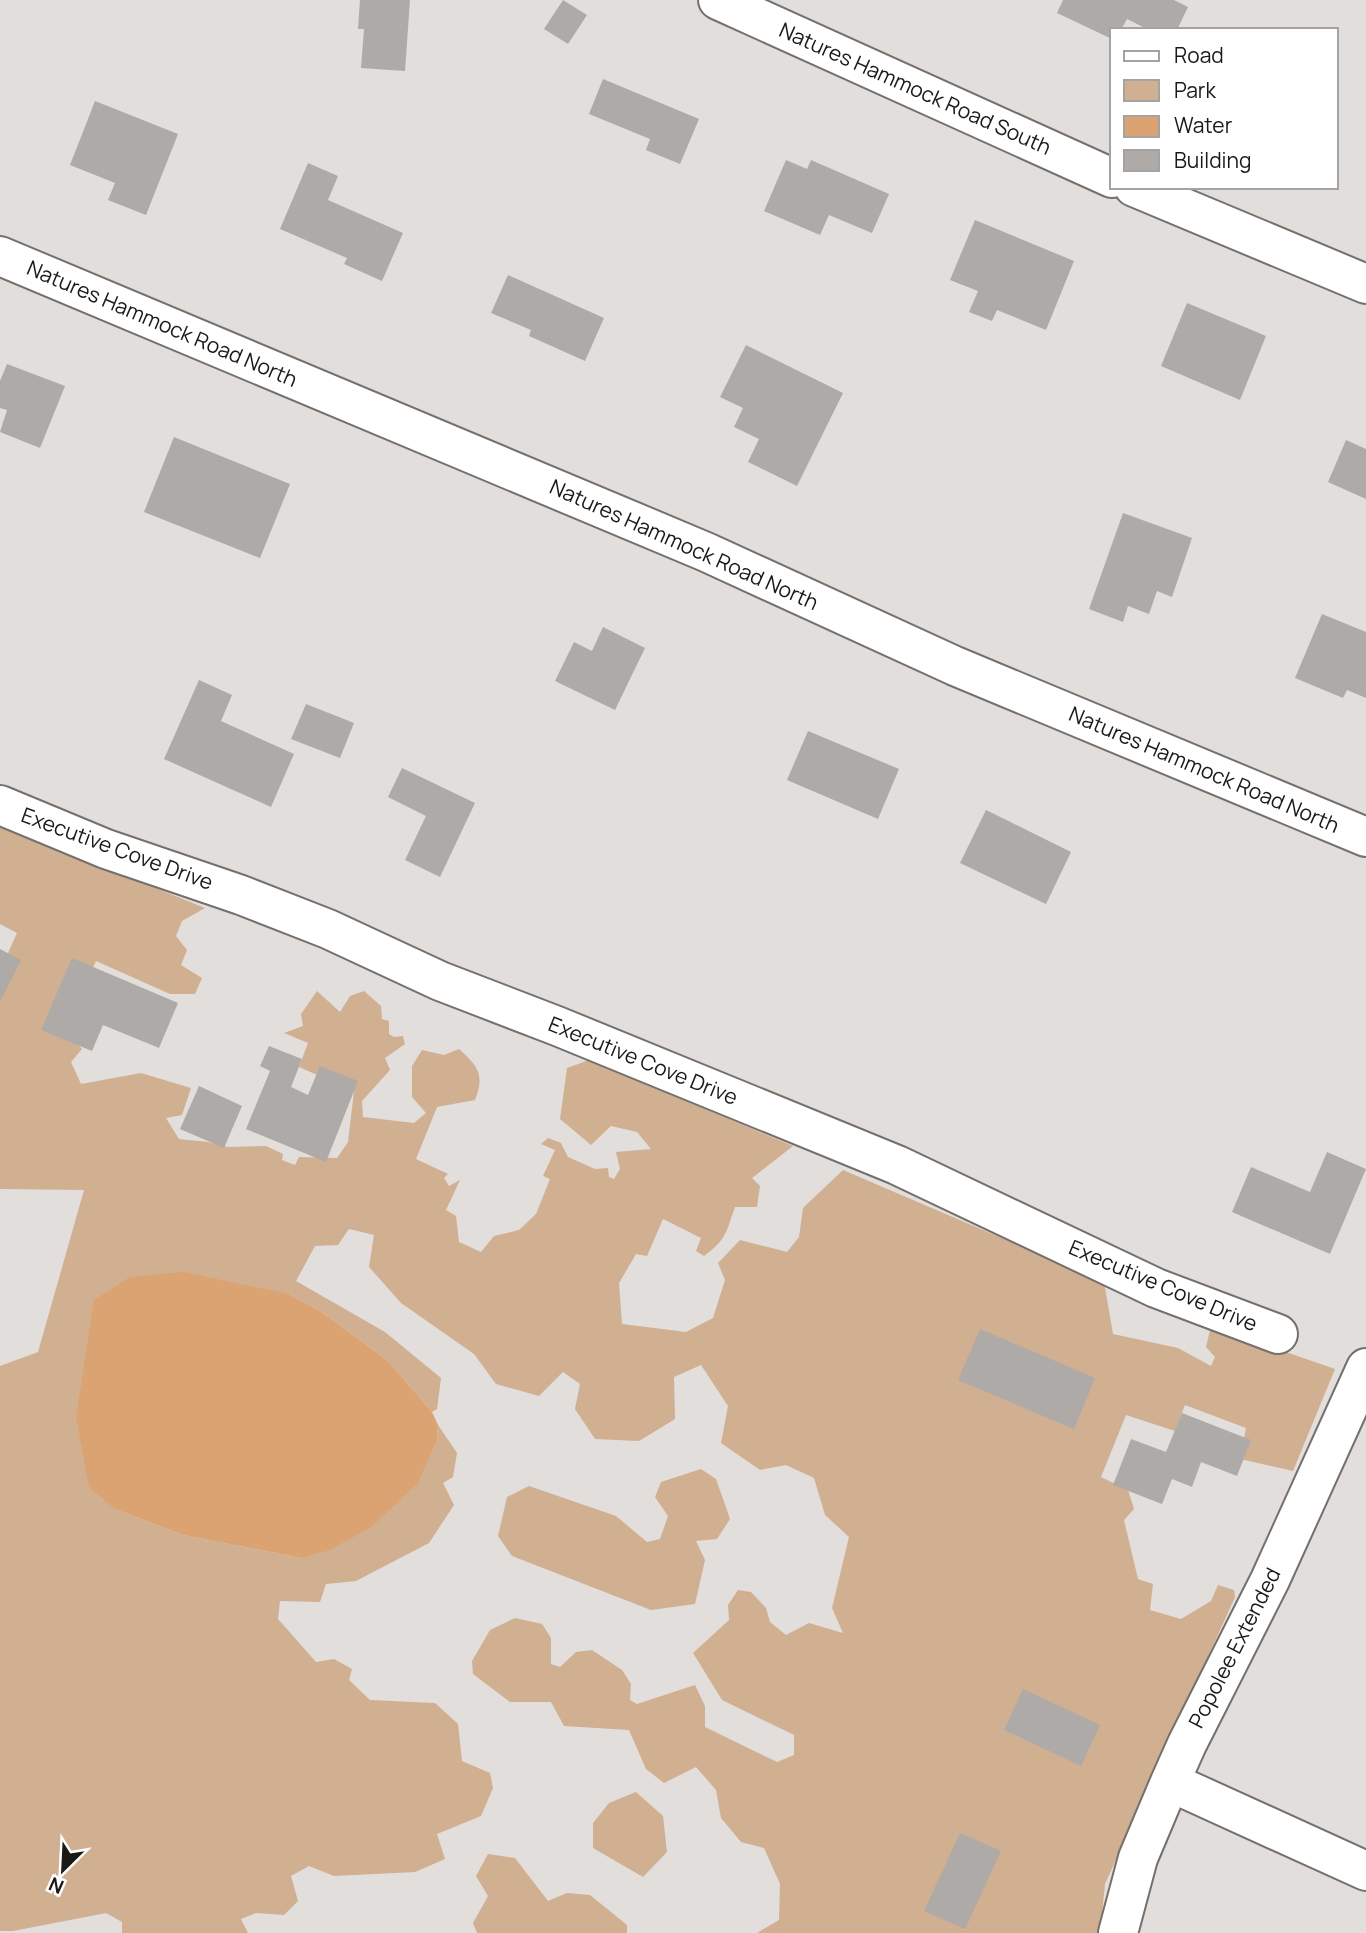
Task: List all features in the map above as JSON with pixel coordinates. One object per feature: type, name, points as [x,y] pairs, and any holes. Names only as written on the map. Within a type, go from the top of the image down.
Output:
[{"type":"street","name":"Natures Hammock Road South","points":[[718,0],[1110,177]]},
{"type":"street","points":[[1139,189],[1366,284]]},
{"type":"street","name":"Natures Hammock Road North","points":[[0,256],[706,552],[955,666],[1366,837]]},
{"type":"street","name":"Executive Cove Drive","points":[[0,805],[107,849],[241,895],[328,929],[440,981],[897,1165],[1156,1288],[1278,1334]]},
{"type":"street","name":"Popolee Extended","points":[[1118,1933],[1138,1858],[1186,1744],[1270,1580],[1366,1368]]},
{"type":"street","points":[[1170,1782],[1366,1871]]},
{"type":"green space","points":[[0,825],[205,908],[182,921],[176,936],[187,950],[181,965],[202,978],[195,994],[170,994],[96,961],[71,1014],[71,1035],[82,1049],[71,1062],[81,1084],[141,1073],[191,1088],[182,1115],[166,1118],[179,1139],[228,1147],[266,1146],[283,1154],[282,1160],[295,1165],[299,1157],[337,1158],[348,1142],[354,1091],[299,1067],[308,1043],[284,1033],[303,1026],[301,1014],[317,991],[340,1012],[350,996],[364,991],[381,1006],[382,1019],[389,1021],[389,1034],[394,1037],[403,1036],[405,1044],[385,1058],[390,1070],[362,1101],[363,1117],[414,1123],[426,1113],[412,1097],[412,1066],[422,1050],[444,1055],[459,1049],[478,1072],[479,1084],[475,1100],[437,1107],[416,1159],[448,1174],[444,1178],[449,1186],[460,1180],[446,1210],[456,1216],[459,1242],[481,1252],[494,1236],[519,1230],[536,1214],[550,1179],[543,1176],[555,1150],[541,1144],[548,1138],[561,1143],[568,1157],[595,1169],[608,1168],[609,1177],[614,1179],[620,1169],[616,1152],[651,1149],[637,1132],[611,1126],[591,1145],[560,1119],[567,1068],[589,1060],[793,1146],[752,1178],[760,1186],[757,1207],[735,1207],[722,1240],[704,1256],[696,1251],[701,1238],[663,1219],[647,1256],[636,1254],[619,1283],[622,1324],[686,1332],[713,1318],[725,1280],[718,1263],[740,1240],[787,1252],[799,1237],[803,1208],[843,1170],[1104,1282],[1113,1334],[1178,1348],[1211,1366],[1215,1357],[1206,1347],[1211,1326],[1335,1369],[1293,1471],[1240,1459],[1246,1428],[1185,1405],[1175,1431],[1126,1415],[1101,1477],[1128,1490],[1134,1509],[1124,1520],[1138,1579],[1153,1584],[1150,1610],[1181,1619],[1211,1601],[1218,1585],[1234,1590],[1235,1597],[1105,1884],[1100,1933],[757,1933],[779,1920],[780,1884],[764,1848],[741,1842],[721,1818],[716,1790],[696,1767],[664,1783],[646,1769],[629,1730],[564,1726],[551,1702],[510,1702],[473,1674],[472,1661],[490,1630],[515,1618],[542,1624],[551,1638],[551,1664],[560,1667],[576,1652],[592,1650],[622,1670],[631,1684],[630,1700],[637,1704],[695,1685],[705,1706],[705,1727],[777,1762],[794,1755],[794,1735],[722,1700],[693,1653],[729,1620],[728,1605],[738,1590],[751,1592],[766,1608],[770,1622],[786,1635],[809,1623],[843,1633],[832,1608],[849,1537],[825,1515],[814,1478],[786,1465],[760,1470],[721,1443],[728,1406],[701,1365],[674,1377],[675,1419],[639,1441],[595,1439],[575,1409],[580,1384],[563,1372],[539,1396],[496,1384],[474,1354],[401,1303],[369,1267],[374,1235],[349,1229],[338,1245],[315,1246],[296,1281],[385,1332],[441,1378],[437,1409],[432,1412],[387,1360],[320,1311],[289,1294],[115,1509],[183,1535],[301,1558],[437,1439],[438,1425],[457,1453],[453,1477],[443,1483],[454,1505],[429,1543],[356,1581],[326,1584],[320,1602],[280,1601],[278,1619],[316,1662],[334,1659],[352,1669],[349,1680],[370,1700],[435,1703],[458,1724],[462,1761],[490,1773],[493,1788],[481,1816],[437,1834],[445,1859],[415,1872],[334,1876],[309,1866],[291,1876],[298,1901],[284,1915],[256,1913],[241,1919],[248,1933],[122,1933],[122,1922],[106,1913],[13,1931],[0,1931],[0,1366],[38,1352],[84,1190],[0,1189],[0,971],[17,933],[0,924]]},
{"type":"green space","points":[[701,1469],[716,1479],[730,1519],[717,1539],[696,1541],[705,1560],[695,1604],[651,1610],[512,1556],[498,1536],[507,1497],[529,1486],[616,1516],[647,1542],[660,1539],[668,1516],[655,1497],[661,1482]]},
{"type":"green space","points":[[636,1792],[663,1816],[667,1852],[643,1877],[593,1848],[593,1823],[609,1803]]},
{"type":"green space","points":[[488,1854],[515,1858],[548,1901],[567,1893],[590,1895],[627,1925],[627,1933],[477,1933],[473,1923],[488,1896],[476,1876]]},
{"type":"water","points":[[183,1272],[289,1294],[320,1311],[387,1360],[432,1412],[438,1425],[437,1439],[418,1483],[371,1527],[330,1550],[301,1558],[183,1535],[115,1509],[89,1487],[76,1417],[94,1300],[130,1277]]},
{"type":"building","points":[[360,0],[410,0],[405,71],[361,68],[364,29],[358,29]]},
{"type":"building","points":[[563,0],[587,15],[568,44],[544,29]]},
{"type":"building","points":[[1063,0],[1174,0],[1188,7],[1178,28],[1145,28],[1127,19],[1122,28],[1110,28],[1110,38],[1057,13]]},
{"type":"building","points":[[603,79],[699,119],[680,164],[646,150],[650,139],[589,114]]},
{"type":"building","points":[[95,101],[178,134],[146,215],[108,200],[115,183],[70,165]]},
{"type":"building","points":[[786,160],[807,169],[811,160],[889,194],[872,233],[829,215],[820,235],[764,211]]},
{"type":"building","points":[[308,163],[338,176],[328,200],[403,233],[382,281],[344,264],[347,258],[280,229]]},
{"type":"building","points":[[975,220],[1074,261],[1046,330],[997,310],[992,321],[969,312],[978,291],[950,280]]},
{"type":"building","points":[[508,275],[604,318],[585,361],[529,336],[531,330],[491,313]]},
{"type":"building","points":[[1187,303],[1266,336],[1240,400],[1161,366]]},
{"type":"building","points":[[746,345],[843,393],[797,486],[748,462],[759,439],[734,427],[743,408],[720,397]]},
{"type":"building","points":[[7,364],[65,386],[40,448],[0,432],[7,410],[0,408],[0,381]]},
{"type":"building","points":[[174,437],[290,484],[260,558],[144,512]]},
{"type":"building","points":[[1346,440],[1366,449],[1366,499],[1328,482]]},
{"type":"building","points":[[1123,513],[1192,538],[1172,597],[1157,591],[1149,614],[1128,606],[1123,622],[1089,609]]},
{"type":"building","points":[[1322,614],[1366,632],[1366,698],[1347,690],[1343,698],[1295,678]]},
{"type":"building","points":[[603,627],[645,648],[615,710],[555,681],[574,642],[592,651]]},
{"type":"building","points":[[199,680],[232,695],[221,721],[294,754],[271,807],[164,759]]},
{"type":"building","points":[[306,704],[354,723],[340,758],[291,739]]},
{"type":"building","points":[[808,731],[899,769],[878,819],[787,780]]},
{"type":"building","points":[[402,768],[475,803],[440,877],[405,860],[426,816],[388,797]]},
{"type":"building","points":[[986,810],[1071,852],[1046,904],[960,863]]},
{"type":"building","points":[[0,949],[21,960],[0,1002]]},
{"type":"building","points":[[72,958],[178,1003],[159,1048],[103,1025],[92,1051],[41,1030]]},
{"type":"building","points":[[269,1046],[302,1059],[291,1087],[308,1095],[320,1066],[358,1081],[326,1162],[246,1129],[270,1071],[260,1066]]},
{"type":"building","points":[[199,1086],[242,1106],[224,1148],[180,1129]]},
{"type":"building","points":[[1327,1152],[1366,1169],[1330,1254],[1232,1212],[1251,1167],[1310,1192]]},
{"type":"building","points":[[980,1329],[1095,1378],[1074,1429],[958,1380]]},
{"type":"building","points":[[1182,1413],[1251,1440],[1237,1476],[1201,1462],[1192,1487],[1172,1479],[1162,1504],[1113,1485],[1131,1439],[1166,1452]]},
{"type":"building","points":[[1023,1689],[1100,1725],[1081,1766],[1004,1730]]},
{"type":"building","points":[[960,1833],[1001,1851],[965,1929],[924,1911]]}]
